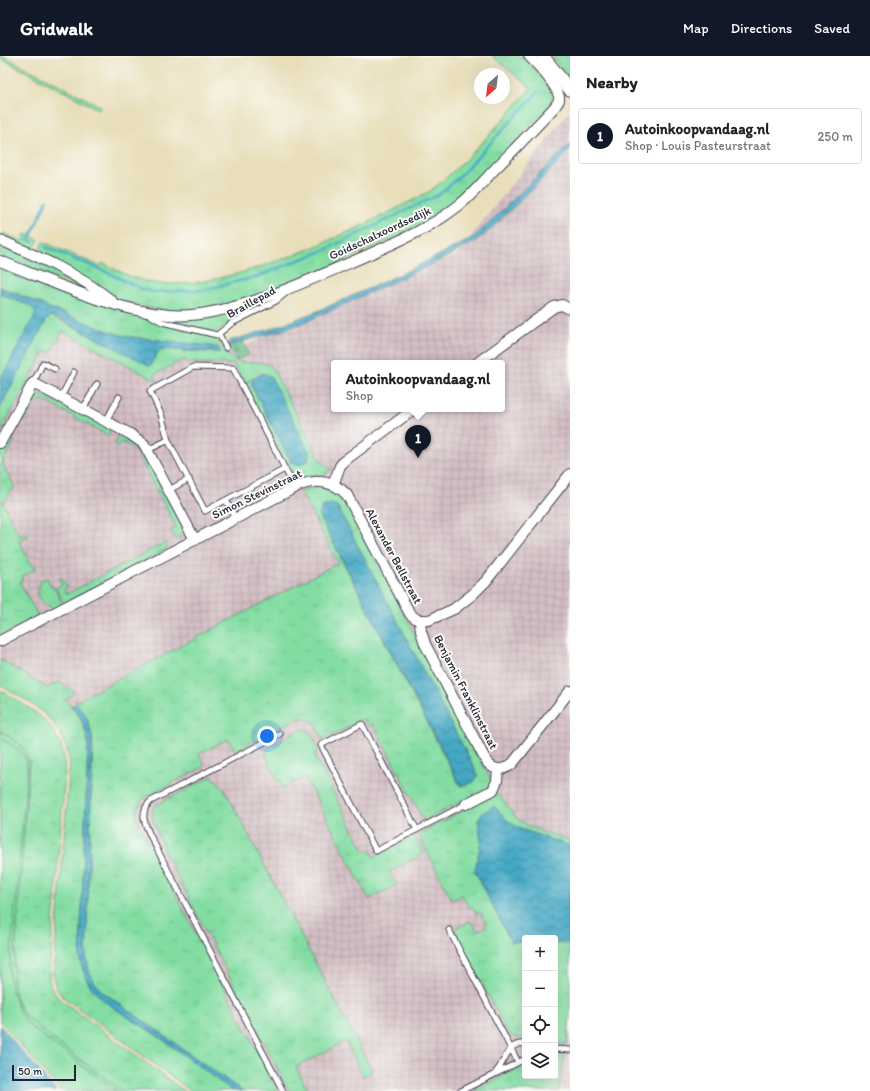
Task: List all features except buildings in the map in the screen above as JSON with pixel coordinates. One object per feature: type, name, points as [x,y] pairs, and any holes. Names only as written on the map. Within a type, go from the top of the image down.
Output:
[{"type":"street","name":"Goidschalxoordsedijk","points":[[0,261],[116,305],[146,312],[177,316],[202,314],[251,301],[292,286],[417,232],[442,217],[465,200],[549,113],[558,101],[558,95],[555,88],[529,56]]},
{"type":"street","points":[[546,58],[568,90]]},
{"type":"street","name":"Goidschalxoordsedijk","points":[[0,240],[48,261],[93,287],[116,305]]},
{"type":"street","points":[[481,360],[554,307],[562,305],[570,309]]},
{"type":"street","points":[[0,443],[33,382],[140,440],[148,450],[195,540],[0,642]]},
{"type":"street","points":[[332,485],[340,466],[346,459],[410,412]]},
{"type":"street","name":"Alexander Bellstraat","points":[[332,485],[343,491],[349,497],[410,614],[420,621],[432,620],[454,609],[480,588],[570,474]]},
{"type":"street","name":"Simon Stevinstraat","points":[[195,540],[295,488],[312,482],[323,482],[332,485]]},
{"type":"street","name":"Benjamin Franklinstraat","points":[[420,621],[425,644],[487,762],[491,766],[498,769]]},
{"type":"street","points":[[466,804],[493,790],[496,784],[498,769],[507,768],[513,763],[570,691]]},
{"type":"lane","name":"Braillepad","points":[[146,312],[162,322],[210,334],[219,334],[228,325],[279,298],[292,286]]},
{"type":"lane","name":"Braillepad","points":[[219,334],[226,348]]},
{"type":"lane","points":[[33,382],[43,363],[55,370]]},
{"type":"lane","points":[[285,469],[205,511],[168,440],[161,414],[150,391],[193,367],[232,368],[295,488]]},
{"type":"lane","points":[[61,398],[74,372]]},
{"type":"lane","points":[[83,409],[97,384]]},
{"type":"lane","points":[[106,421],[119,397]]},
{"type":"lane","points":[[148,450],[168,440]]},
{"type":"lane","points":[[169,490],[189,479]]},
{"type":"lane","points":[[226,500],[236,519]]},
{"type":"lane","points":[[417,830],[362,724],[321,745],[376,851],[417,830],[466,804]]},
{"type":"lane","points":[[280,734],[151,801],[146,806],[144,814],[146,826],[157,849],[283,1091]]},
{"type":"lane","points":[[449,930],[518,1062]]},
{"type":"lane","points":[[492,1075],[500,1067],[510,1048],[517,1044],[522,1044]]},
{"type":"lane","points":[[558,1049],[570,1050]]},
{"type":"lane","points":[[461,1091],[522,1060]]},
{"type":"shaded area","points":[[570,111],[570,1091],[274,1091],[123,832],[131,762],[0,676],[0,421],[54,323],[176,338],[238,348],[456,255]]},
{"type":"green space","points":[[0,56],[3,56],[100,106],[99,110],[0,58]]},
{"type":"green space","points":[[492,56],[523,56],[548,84],[553,94],[550,105],[472,188],[449,208],[406,233],[317,273],[251,298],[201,310],[163,311],[118,301],[40,255],[39,250],[43,242],[100,266],[102,263],[142,280],[167,284],[189,283],[221,278],[291,256],[385,214],[430,191],[444,180],[470,155],[531,88],[510,71],[510,68],[507,68]]},
{"type":"green space","points":[[552,56],[570,56],[570,84]]},
{"type":"green space","points":[[3,233],[22,241],[25,234],[39,240],[33,250],[4,237]]},
{"type":"green space","points":[[0,243],[100,294],[87,291],[0,257]]},
{"type":"green space","points":[[0,264],[165,324],[212,336],[219,342],[232,359],[241,362],[260,363],[269,366],[273,369],[318,456],[322,462],[331,469],[327,473],[309,476],[300,480],[294,477],[287,464],[292,463],[263,373],[244,383],[234,364],[187,363],[185,359],[154,375],[157,381],[63,331],[50,353],[45,350],[0,433],[0,408],[46,321],[51,316],[150,365],[159,349],[221,352],[218,347],[124,336],[102,329],[0,288]]},
{"type":"green space","points":[[0,287],[43,304],[0,385]]},
{"type":"green space","points":[[276,298],[215,332],[165,321],[158,318]]},
{"type":"green space","points":[[242,339],[249,355],[236,360],[227,344]]},
{"type":"green space","points":[[253,379],[251,385],[291,462],[287,464],[244,383]]},
{"type":"green space","points":[[44,395],[107,427],[110,431],[109,436],[43,400],[34,403],[25,421],[22,420],[22,411],[27,403]]},
{"type":"green space","points":[[122,436],[140,446],[182,525],[182,533],[180,538],[175,538],[171,530],[176,527],[135,449],[121,442],[118,448],[115,445],[117,439]]},
{"type":"green space","points":[[9,439],[15,440],[2,463],[15,488],[8,492],[10,496],[2,501],[20,537],[26,533],[28,536],[19,541],[33,567],[35,566],[36,569],[21,577],[22,579],[20,583],[38,616],[0,637],[0,454]]},
{"type":"green space","points":[[319,487],[327,489],[341,497],[347,504],[492,782],[490,787],[424,821],[373,724],[368,727],[364,719],[323,740],[314,722],[301,718],[292,721],[235,751],[228,739],[199,754],[205,766],[146,797],[140,803],[137,810],[139,825],[278,1091],[242,1091],[103,992],[90,975],[86,960],[93,745],[87,718],[75,702],[338,563],[300,491]],"holes":[[[330,504],[337,506],[478,775],[471,783],[460,786],[319,516],[322,507]]]},
{"type":"green space","points":[[164,543],[168,544],[166,550],[64,603],[56,588],[62,585],[59,579],[62,578],[67,587],[64,589],[67,594]]},
{"type":"green space","points":[[47,578],[52,588],[54,587],[62,604],[52,609],[49,605],[44,605],[37,592],[39,591],[39,585],[41,584],[40,581]]},
{"type":"green space","points":[[0,659],[47,688],[59,682],[75,692],[65,700],[78,715],[86,732],[88,745],[80,956],[87,981],[98,995],[114,1008],[166,1042],[233,1091],[191,1091],[62,996],[56,988],[53,977],[70,762],[66,747],[60,734],[45,714],[0,685]]},
{"type":"green space","points":[[0,690],[36,713],[46,722],[54,731],[60,743],[64,757],[65,773],[49,976],[52,989],[61,1000],[184,1091],[122,1091],[51,1038],[23,1013],[15,998],[13,980],[29,763],[22,748],[10,737],[0,731]]},
{"type":"green space","points":[[303,728],[309,730],[316,743],[315,744],[319,751],[314,754],[364,851],[369,849],[374,857],[415,836],[423,854],[389,872],[396,885],[369,899],[305,777],[283,788],[267,760],[266,754],[270,746]]},
{"type":"green space","points":[[0,731],[10,737],[22,748],[29,763],[13,980],[15,998],[23,1013],[51,1038],[122,1091],[65,1091],[0,1015]]},
{"type":"green space","points":[[0,738],[21,752],[26,761],[27,767],[9,975],[12,993],[19,1011],[32,1028],[116,1091],[61,1091],[0,1022]]},
{"type":"green space","points":[[212,776],[223,787],[234,807],[372,1071],[363,1076],[346,1041],[296,1067],[308,1091],[289,1091],[165,853],[152,817],[153,808]]},
{"type":"green space","points":[[496,794],[502,799],[515,816],[524,823],[536,829],[570,840],[570,846],[521,829],[508,821],[494,806],[481,814],[478,820],[481,841],[475,871],[511,942],[522,942],[522,1038],[513,1037],[508,1034],[454,929],[471,921],[477,931],[487,926],[480,912],[476,914],[472,906],[469,908],[462,895],[452,900],[418,834]]},
{"type":"green space","points":[[558,943],[570,943],[570,1017],[567,1043],[558,1043]]},
{"type":"green space","points":[[558,1053],[564,1056],[559,1091],[473,1091],[522,1066],[522,1079],[558,1079]]},
{"type":"water","points":[[570,144],[570,149],[545,176],[490,230],[476,241],[441,260],[312,319],[283,330],[231,345],[229,341],[273,328],[320,310],[401,274],[475,236]]},
{"type":"water","points":[[0,288],[102,329],[124,336],[218,347],[221,352],[160,349],[150,366],[58,318],[51,316],[46,321],[0,408],[0,380],[36,313],[32,307],[0,294]]},
{"type":"water","points":[[263,373],[271,377],[310,453],[308,461],[300,465],[292,463],[251,385],[253,379]]},
{"type":"water","points":[[330,504],[337,506],[478,775],[474,782],[461,786],[319,515],[322,507]]},
{"type":"water","points":[[70,705],[78,705],[84,713],[89,725],[92,739],[86,955],[90,975],[103,992],[242,1091],[233,1091],[156,1035],[114,1008],[98,995],[86,977],[80,956],[88,745],[83,723],[78,714]]},
{"type":"water","points":[[494,806],[508,821],[521,829],[570,846],[570,944],[558,943],[558,935],[522,935],[522,942],[511,942],[475,871],[481,841],[478,819],[480,818],[481,814]]},
{"type":"water","points":[[0,1025],[57,1091],[0,1091]]},
{"type":"pier","points":[[0,1023],[59,1091],[57,1091],[0,1025]]},
{"type":"waterway","points":[[45,247],[102,270],[140,288],[153,292],[203,290],[256,277],[325,250],[440,194],[459,177],[538,92]]},
{"type":"waterway","points":[[29,240],[47,200]]},
{"type":"waterway","points":[[27,239],[33,242]]},
{"type":"place","name":"Autoinkoopvandaag.nl","points":[[418,458]]}]
